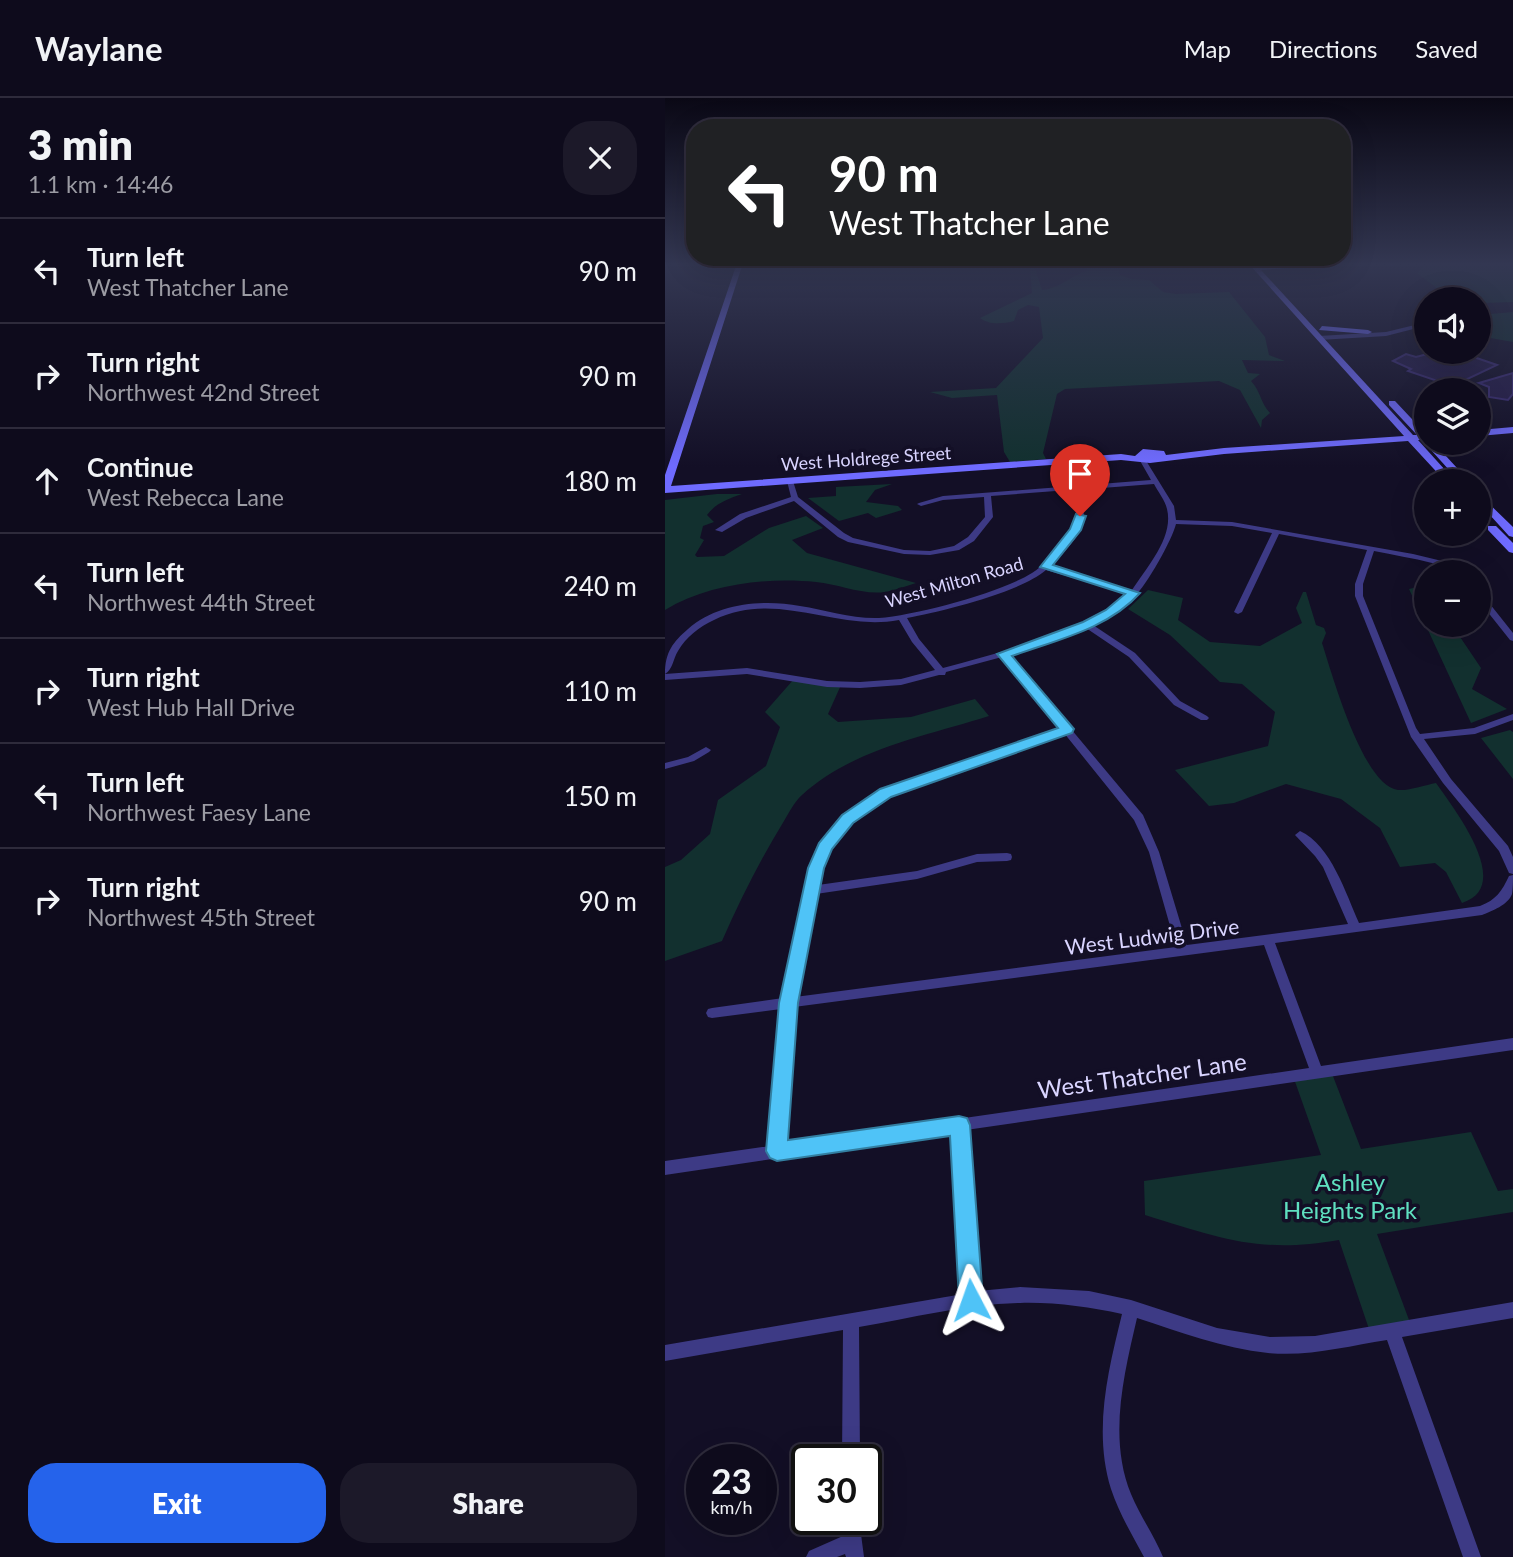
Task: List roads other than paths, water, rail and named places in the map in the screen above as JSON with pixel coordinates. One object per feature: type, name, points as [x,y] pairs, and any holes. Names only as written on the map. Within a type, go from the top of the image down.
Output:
[{"type":"street","points":[[665,490],[718,331]]},
{"type":"street","points":[[1321,331],[1414,426]]},
{"type":"street","points":[[1324,334],[1375,331]]},
{"type":"street","points":[[1324,334],[1402,331]]},
{"type":"street","points":[[1324,334],[1439,469]]},
{"type":"street","points":[[1491,430],[1513,428]]},
{"type":"street","points":[[1153,479],[1151,468],[1159,457],[1414,436]]},
{"type":"street","points":[[1441,455],[1453,469]]},
{"type":"street","name":"West Holdrege Street","points":[[665,490],[1127,457],[1159,457]]},
{"type":"street","points":[[665,677],[747,671],[821,683],[860,685],[901,682],[1004,654],[1087,625],[1111,612],[1134,593],[1166,546],[1173,522],[1169,503],[1142,457]]},
{"type":"street","points":[[921,504],[943,498],[1153,479]]},
{"type":"street","points":[[790,481],[795,498],[845,538],[921,554],[948,550],[971,539],[989,517],[987,494]]},
{"type":"street","points":[[1072,488],[1080,513],[1079,523],[1046,567],[1134,593]]},
{"type":"street","points":[[719,530],[743,516],[795,498]]},
{"type":"street","points":[[1491,510],[1513,534]]},
{"type":"street","points":[[1173,522],[1232,524],[1429,560]]},
{"type":"street","points":[[1491,526],[1513,550]]},
{"type":"street","points":[[1238,611],[1276,532]]},
{"type":"street","points":[[1371,549],[1359,584],[1359,596],[1402,711],[1416,737],[1455,791],[1504,849],[1513,870]]},
{"type":"street","name":"West Milton Road","points":[[665,671],[675,644],[704,621],[733,610],[765,605],[795,607],[860,620],[902,617],[1014,585],[1046,567]]},
{"type":"street","points":[[1491,611],[1513,638]]},
{"type":"street","points":[[902,617],[915,640],[942,673]]},
{"type":"street","points":[[1087,625],[1132,655],[1177,703],[1203,718]]},
{"type":"street","points":[[1004,654],[1131,806],[1147,833],[1182,951]]},
{"type":"street","points":[[1416,737],[1475,731],[1513,717]]},
{"type":"street","points":[[777,1151],[789,1003],[816,868],[836,830],[870,801],[919,780],[1067,729]]},
{"type":"street","points":[[665,766],[691,759],[706,750]]},
{"type":"street","points":[[1300,835],[1314,845],[1325,862],[1355,928]]},
{"type":"street","points":[[812,890],[917,875],[977,858],[1007,857]]},
{"type":"street","name":"West Ludwig Drive","points":[[712,1013],[1483,911],[1501,901],[1512,883]]},
{"type":"street","points":[[1268,940],[1317,1073]]},
{"type":"street","name":"West Thatcher Lane","points":[[665,1168],[1513,1044]]},
{"type":"street","points":[[959,1125],[971,1300]]},
{"type":"street","points":[[665,1353],[971,1300],[1020,1295],[1069,1296],[1131,1308],[1196,1331],[1270,1345],[1310,1345],[1513,1310]]},
{"type":"street","points":[[1131,1308],[1111,1405],[1110,1442],[1121,1492],[1154,1557]]},
{"type":"street","points":[[851,1321],[851,1444]]},
{"type":"street","points":[[1392,1331],[1472,1557]]},
{"type":"street","points":[[815,1557],[854,1550]]},
{"type":"park label","name":"Ashley Heights Park","points":[[1350,1195]]}]
